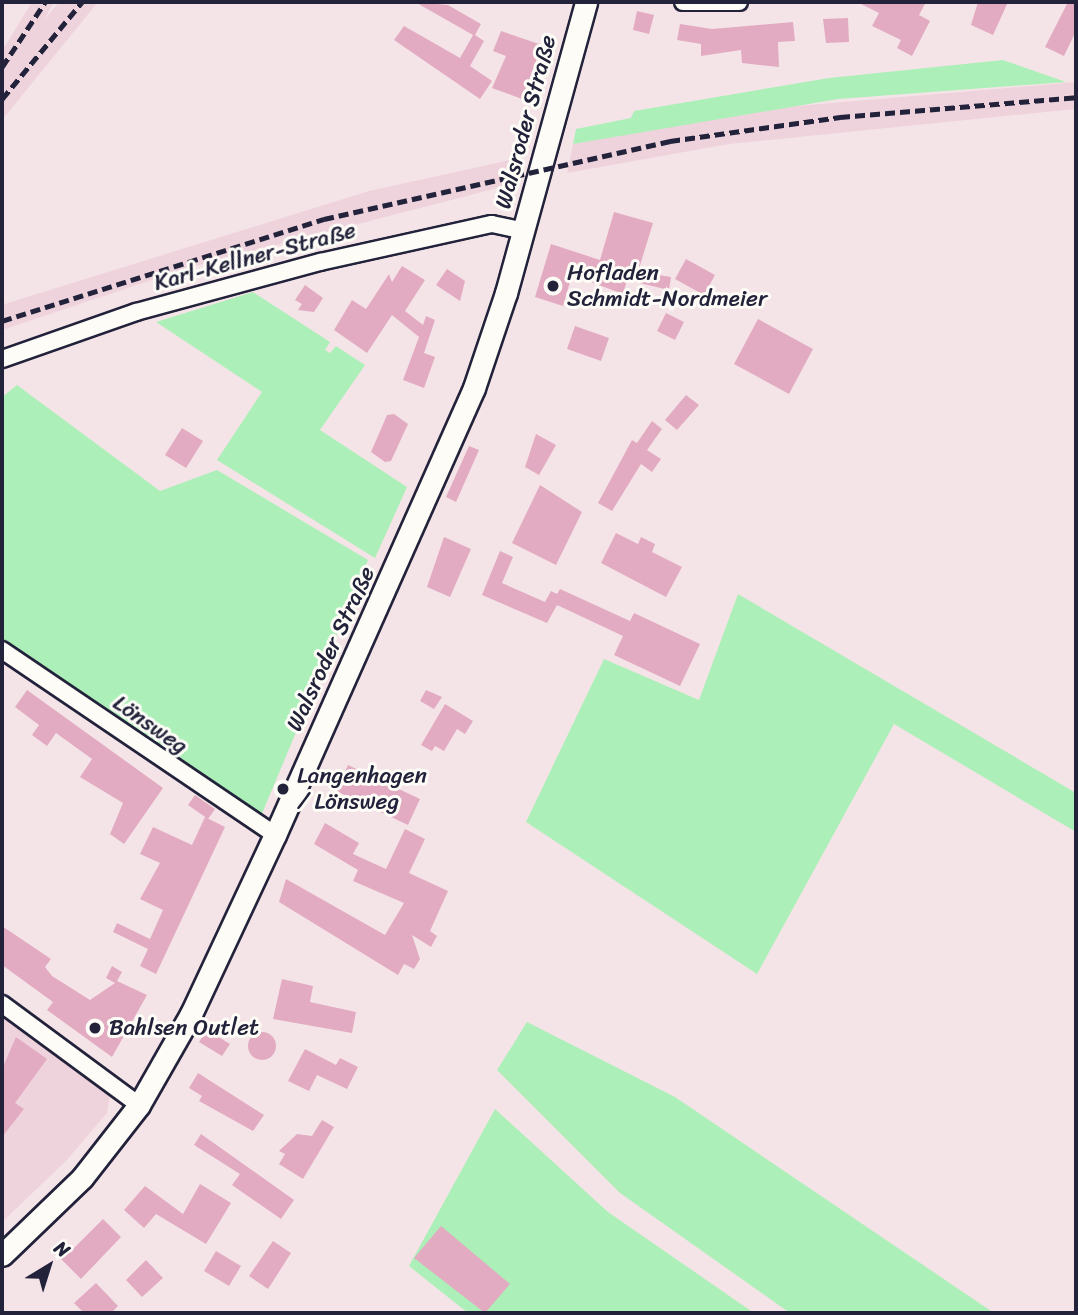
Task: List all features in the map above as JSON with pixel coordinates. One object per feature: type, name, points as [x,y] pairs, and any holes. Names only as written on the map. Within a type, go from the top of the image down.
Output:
[{"type":"street","name":"Walsroder Straße","points":[[2,1255],[82,1178],[139,1105],[191,1014],[275,835],[451,445],[524,231],[586,2]]},
{"type":"street","points":[[683,2],[739,2]]},
{"type":"street","name":"Karl-Kellner-Straße","points":[[2,359],[136,312],[320,262],[492,224],[524,231]]},
{"type":"street","name":"Lönsweg","points":[[2,650],[275,835]]},
{"type":"street","points":[[2,1004],[139,1105]]},
{"type":"shaded area","points":[[32,2],[54,2],[44,20],[59,2],[98,2],[2,120],[2,51]]},
{"type":"shaded area","points":[[1076,82],[1076,109],[729,144],[567,173],[573,144],[751,110]]},
{"type":"shaded area","points":[[519,158],[513,184],[188,268],[2,330],[2,305],[11,302],[369,191]]},
{"type":"shaded area","points":[[2,1016],[110,1095],[107,1113],[66,1161],[2,1222]]},
{"type":"green space","points":[[1003,60],[1066,82],[838,99],[573,144],[576,129],[631,118],[634,111],[829,78]]},
{"type":"green space","points":[[253,292],[330,342],[325,350],[330,353],[336,346],[365,365],[320,430],[407,487],[375,558],[217,460],[262,392],[156,322]]},
{"type":"green space","points":[[17,385],[160,491],[217,470],[368,560],[261,816],[2,639],[2,397]]},
{"type":"green space","points":[[738,594],[1076,793],[1076,832],[894,724],[757,974],[526,822],[604,659],[699,700]]},
{"type":"green space","points":[[527,1022],[675,1097],[994,1313],[790,1313],[620,1193],[497,1070]]},
{"type":"green space","points":[[495,1109],[608,1212],[754,1313],[468,1313],[409,1266]]},
{"type":"building","points":[[415,2],[448,5],[481,24],[475,35],[484,41],[470,66],[492,81],[480,99],[394,40],[404,26],[460,58],[473,35]]},
{"type":"building","points":[[857,2],[926,2],[919,15],[930,21],[912,56],[897,48],[901,40],[872,26],[879,13]]},
{"type":"building","points":[[978,2],[1008,2],[993,35],[971,25]]},
{"type":"building","points":[[1068,2],[1076,2],[1076,31],[1064,56],[1045,47]]},
{"type":"building","points":[[637,11],[654,15],[649,34],[633,30]]},
{"type":"building","points":[[848,18],[849,42],[826,43],[823,19]]},
{"type":"building","points":[[793,22],[795,41],[778,42],[779,67],[742,63],[741,50],[701,56],[701,44],[677,40],[680,24],[712,29]]},
{"type":"building","points":[[501,31],[542,45],[522,99],[492,88],[506,56],[493,51]]},
{"type":"building","points":[[614,212],[653,223],[638,272],[671,277],[669,290],[627,280],[623,294],[572,275],[563,306],[535,297],[551,244],[600,260]]},
{"type":"building","points":[[686,259],[715,275],[704,295],[675,279]]},
{"type":"building","points":[[402,266],[425,280],[405,311],[423,325],[426,316],[435,320],[424,353],[435,357],[424,388],[403,380],[419,337],[392,315],[367,353],[334,330],[352,300],[366,309],[389,274],[392,282]]},
{"type":"building","points":[[447,269],[465,281],[460,301],[436,285]]},
{"type":"building","points":[[305,285],[323,298],[314,312],[298,310],[302,304],[295,300]]},
{"type":"building","points":[[666,313],[684,322],[675,340],[657,331]]},
{"type":"building","points":[[758,319],[813,349],[789,394],[734,364]]},
{"type":"building","points":[[575,326],[609,338],[601,361],[567,349]]},
{"type":"building","points":[[686,395],[699,405],[677,430],[665,420]]},
{"type":"building","points":[[394,414],[408,424],[391,461],[385,462],[371,452],[387,415]]},
{"type":"building","points":[[652,421],[662,429],[647,450],[661,459],[652,472],[641,464],[612,511],[598,503],[632,440],[637,443]]},
{"type":"building","points":[[182,428],[203,441],[186,468],[165,455]]},
{"type":"building","points":[[536,434],[556,445],[539,475],[525,467]]},
{"type":"building","points":[[469,446],[479,450],[456,502],[446,497]]},
{"type":"building","points":[[540,485],[582,512],[556,565],[512,543]]},
{"type":"building","points":[[616,533],[638,544],[641,537],[655,544],[652,552],[682,567],[666,597],[601,563]]},
{"type":"building","points":[[444,537],[471,549],[450,597],[427,587]]},
{"type":"building","points":[[500,551],[513,557],[502,583],[545,602],[551,591],[557,594],[560,589],[630,621],[634,613],[700,644],[680,686],[614,655],[623,636],[557,605],[547,623],[482,595]]},
{"type":"building","points":[[27,690],[163,788],[124,844],[110,834],[123,803],[80,777],[92,759],[56,733],[47,746],[32,735],[39,725],[15,707]]},
{"type":"building","points":[[426,690],[442,697],[434,709],[420,701]]},
{"type":"building","points":[[445,704],[473,721],[465,734],[457,729],[444,751],[435,746],[432,751],[421,745]]},
{"type":"building","points":[[348,765],[420,799],[408,825],[336,791]]},
{"type":"building","points":[[195,795],[215,809],[208,819],[188,805]]},
{"type":"building","points":[[205,817],[225,827],[156,974],[140,966],[148,949],[113,932],[117,923],[150,939],[163,910],[140,899],[160,863],[140,854],[153,827],[192,845]]},
{"type":"building","points":[[325,823],[359,843],[353,854],[386,869],[405,829],[425,839],[409,873],[448,891],[430,931],[437,936],[431,947],[412,935],[420,959],[414,969],[404,964],[398,975],[279,902],[286,879],[385,935],[404,903],[353,881],[358,870],[314,844]]},
{"type":"building","points":[[2,926],[51,959],[45,967],[52,976],[90,1000],[115,983],[106,978],[112,966],[122,972],[117,981],[147,995],[112,1057],[47,1010],[53,1002],[2,965]]},
{"type":"building","points":[[282,979],[313,986],[310,1002],[356,1012],[352,1033],[273,1019]]},
{"type":"building","points":[[207,1030],[230,1044],[222,1056],[199,1042]]},
{"type":"building","points":[[262,1032],[272,1036],[276,1046],[272,1056],[262,1060],[252,1056],[248,1046],[252,1036]]},
{"type":"building","points":[[16,1037],[47,1059],[15,1103],[24,1109],[2,1137],[2,1069]]},
{"type":"building","points":[[305,1049],[336,1065],[340,1058],[358,1067],[347,1089],[317,1075],[309,1091],[288,1081]]},
{"type":"building","points":[[198,1073],[264,1115],[253,1131],[199,1101],[202,1096],[189,1088]]},
{"type":"building","points":[[322,1120],[334,1127],[303,1179],[279,1164],[285,1154],[279,1151],[297,1134],[312,1136]]},
{"type":"building","points":[[201,1134],[294,1200],[281,1219],[232,1185],[240,1174],[194,1145]]},
{"type":"building","points":[[200,1184],[231,1203],[206,1244],[156,1214],[144,1228],[124,1210],[145,1186],[183,1214]]},
{"type":"building","points":[[103,1219],[121,1237],[81,1279],[57,1255],[67,1245],[72,1250]]},
{"type":"building","points":[[441,1226],[510,1284],[485,1313],[414,1258]]},
{"type":"building","points":[[273,1241],[291,1253],[268,1289],[249,1276]]},
{"type":"building","points":[[216,1251],[241,1266],[229,1286],[204,1271]]},
{"type":"building","points":[[146,1260],[163,1278],[142,1297],[126,1280]]},
{"type":"building","points":[[96,1283],[118,1306],[111,1313],[84,1313],[74,1303]]},
{"type":"railway","points":[[2,67],[45,2]]},
{"type":"railway","points":[[2,99],[82,2]]},
{"type":"railway","points":[[2,321],[324,219],[670,141],[840,117],[1076,97]]},
{"type":"place","name":"Hofladen Schmidt-Nordmeier","points":[[553,286]]},
{"type":"place","name":"Langenhagen / Lönsweg","points":[[283,789]]},
{"type":"place","name":"Bahlsen Outlet","points":[[95,1028]]}]
